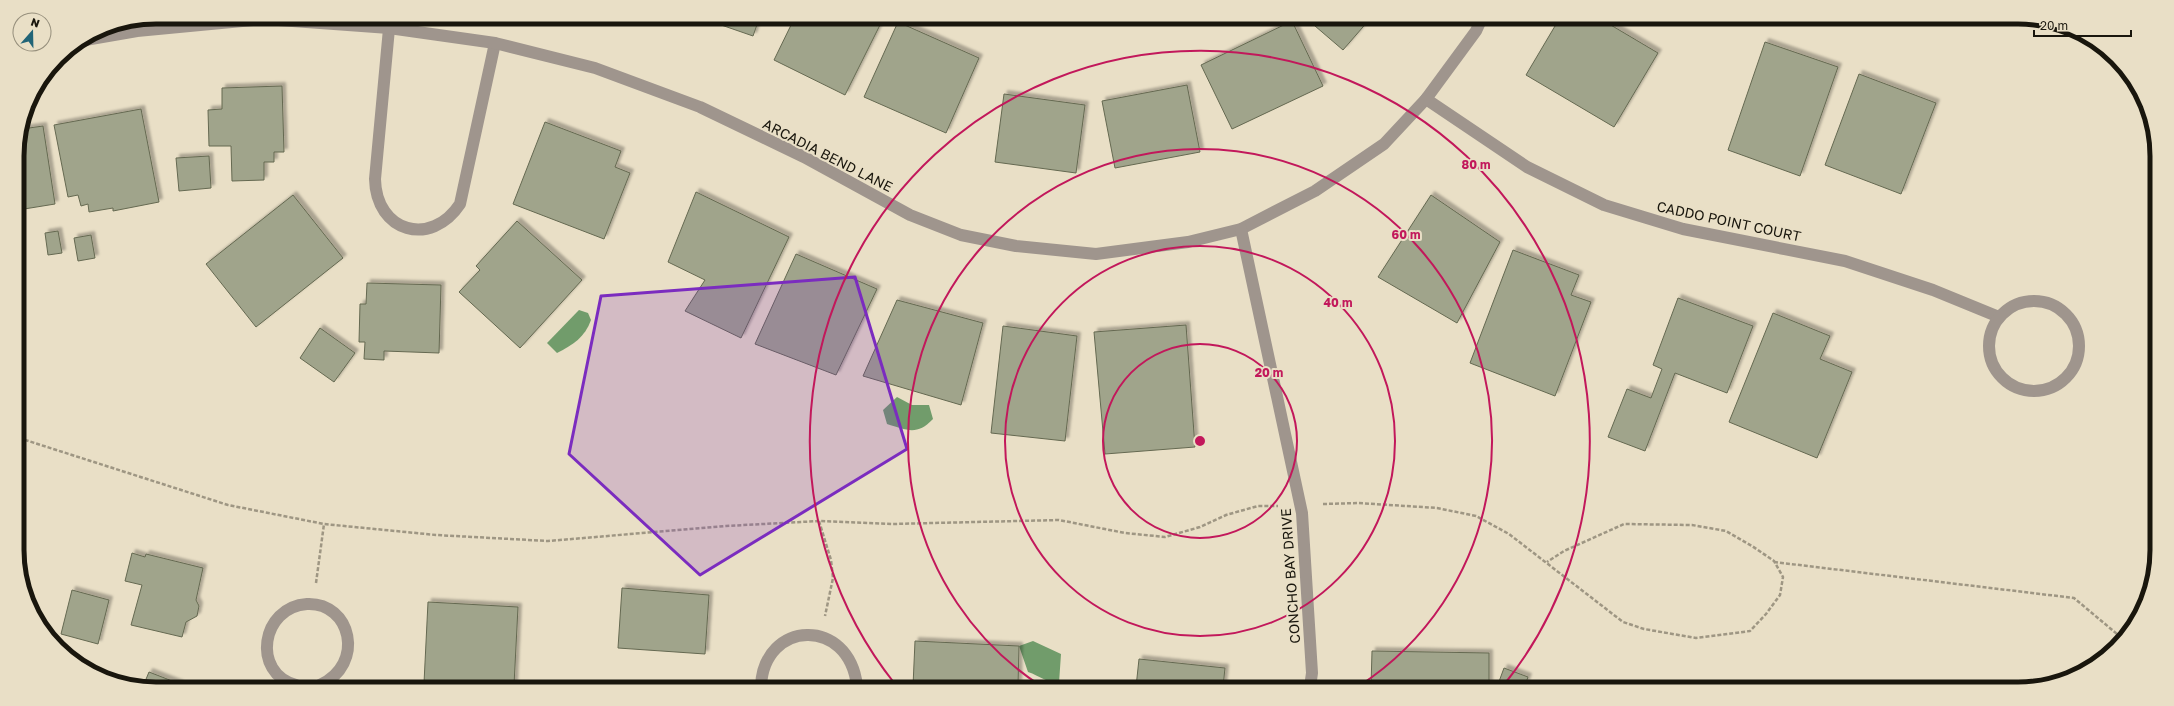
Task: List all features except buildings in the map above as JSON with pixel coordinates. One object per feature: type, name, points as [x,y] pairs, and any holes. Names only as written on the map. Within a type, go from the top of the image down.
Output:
[{"type":"street","name":"ARCADIA BEND LANE","points":[[97,38],[137,31],[212,24]]},
{"type":"street","points":[[390,24],[375,179],[375,193],[380,206],[389,218],[400,225],[414,230],[428,229],[442,224],[453,216],[460,204],[495,43]]},
{"type":"street","name":"ARCADIA BEND LANE","points":[[395,24],[495,43],[594,68],[700,107],[804,157],[910,215],[961,235],[1016,246],[1096,254],[1188,242],[1241,229],[1315,191],[1384,144],[1426,99],[1476,31],[1479,24]]},
{"type":"street","name":"CADDO POINT COURT","points":[[1426,99],[1527,167],[1604,205],[1683,229],[1845,261],[1933,290],[1998,317]]},
{"type":"street","name":"CONCHO BAY DRIVE","points":[[1241,229],[1300,505],[1312,665],[1310,682]]},
{"type":"street","points":[[2037,300],[2051,304],[2063,311],[2073,323],[2078,336],[2079,350],[2075,364],[2067,377],[2054,386],[2040,391],[2024,390],[2010,384],[2004,379],[1991,361],[1989,346],[1991,330],[1998,317],[2009,308],[2022,302],[2037,300]]},
{"type":"street","points":[[290,682],[282,678],[273,668],[268,657],[266,644],[269,631],[275,620],[284,611],[296,606],[309,604],[322,607],[333,613],[342,622],[347,634],[349,647],[346,660],[340,671],[331,680],[327,682]]},
{"type":"street","points":[[761,682],[761,672],[767,658],[777,647],[790,638],[805,635],[820,636],[836,643],[848,655],[855,670],[856,682]]},
{"type":"path","points":[[24,440],[207,500],[324,524],[436,535],[548,541],[726,526],[819,521],[900,524],[1059,520],[1126,533],[1165,536],[1200,527],[1226,515],[1258,506],[1359,503],[1437,508],[1476,516],[1509,534],[1623,622],[1644,629],[1696,638],[1750,631],[1766,614],[1780,595],[1782,577],[1774,562],[1752,546],[1726,531],[1692,525],[1624,524],[1564,551],[1547,562]]},
{"type":"path","points":[[819,521],[831,560],[833,578],[820,636]]},
{"type":"path","points":[[309,604],[318,577],[324,524]]},
{"type":"path","points":[[1774,562],[2074,598],[2119,635]]},
{"type":"highlighted area","points":[[855,277],[907,449],[700,575],[569,454],[601,296]]},
{"type":"shaded area","points":[[579,310],[588,313],[591,320],[588,326],[578,340],[557,353],[547,343]]},
{"type":"shaded area","points":[[897,397],[912,405],[929,405],[933,419],[917,430],[906,430],[887,424],[883,410]]},
{"type":"shaded area","points":[[1033,641],[1061,654],[1059,682],[1047,681],[1028,672],[1019,646]]}]
